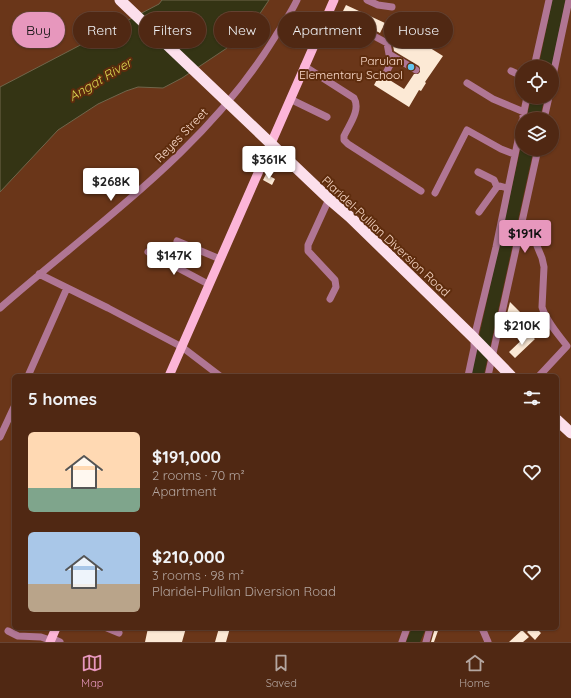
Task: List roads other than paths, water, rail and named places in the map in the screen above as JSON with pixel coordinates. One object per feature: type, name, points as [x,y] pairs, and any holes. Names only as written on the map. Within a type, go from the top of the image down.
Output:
[{"type":"highway","name":"Plaridel-Pulilan Diversion Road","points":[[120,0],[355,223],[510,374]]},
{"type":"highway","points":[[559,422],[571,433]]},
{"type":"main road","points":[[329,12],[334,0]]},
{"type":"main road","points":[[170,374],[312,48]]},
{"type":"main road","points":[[53,641],[56,630]]},
{"type":"street","name":"Reyes Street","points":[[0,308],[160,173],[187,147],[228,102],[262,58],[297,0]]},
{"type":"street","points":[[367,0],[378,5],[392,7]]},
{"type":"street","points":[[536,60],[549,0]]},
{"type":"street","points":[[556,60],[569,0]]},
{"type":"street","points":[[376,37],[384,41],[388,47],[389,54],[416,70]]},
{"type":"street","points":[[384,75],[394,57]]},
{"type":"street","points":[[304,66],[354,98],[357,103],[357,108],[344,136],[344,140],[421,191]]},
{"type":"street","points":[[511,71],[515,73]]},
{"type":"street","points":[[467,83],[515,112]]},
{"type":"street","points":[[290,99],[327,117]]},
{"type":"street","points":[[435,193],[467,130],[501,149],[514,154]]},
{"type":"street","points":[[468,374],[515,150]]},
{"type":"street","points":[[488,374],[491,354],[536,156]]},
{"type":"street","points":[[478,172],[494,180],[497,187]]},
{"type":"street","points":[[497,187],[507,188]]},
{"type":"street","points":[[480,212],[497,187]]},
{"type":"street","points":[[329,199],[308,245],[308,251],[335,280],[336,287],[330,299]]},
{"type":"street","points":[[177,241],[220,259]]},
{"type":"street","points":[[537,246],[544,267],[543,311],[566,346],[541,374]]},
{"type":"street","points":[[148,252],[208,284]]},
{"type":"street","points":[[39,274],[182,347],[217,374]]},
{"type":"street","points":[[29,374],[67,288]]},
{"type":"street","points":[[1,434],[12,411]]},
{"type":"street","points":[[112,630],[119,633]]},
{"type":"street","points":[[402,642],[406,630]]},
{"type":"street","points":[[426,642],[429,630]]},
{"type":"street","points":[[483,630],[488,642]]},
{"type":"street","points":[[8,631],[18,636],[34,636],[53,641]]},
{"type":"water","name":"Angat River","points":[[162,0],[269,0],[261,12],[214,12],[214,48],[227,48],[182,78],[163,88],[138,87],[98,104],[58,130],[0,192],[0,87],[75,48],[131,48],[131,19],[139,14],[139,48],[206,48],[206,12],[144,12],[159,4]]},
{"type":"waterway","points":[[546,60],[559,0]]},
{"type":"waterway","points":[[535,112],[536,104]]},
{"type":"waterway","points":[[477,374],[525,156]]},
{"type":"waterway","points":[[413,642],[418,630]]},
{"type":"place","name":"Parulan Elementary School","points":[[411,67]]}]
